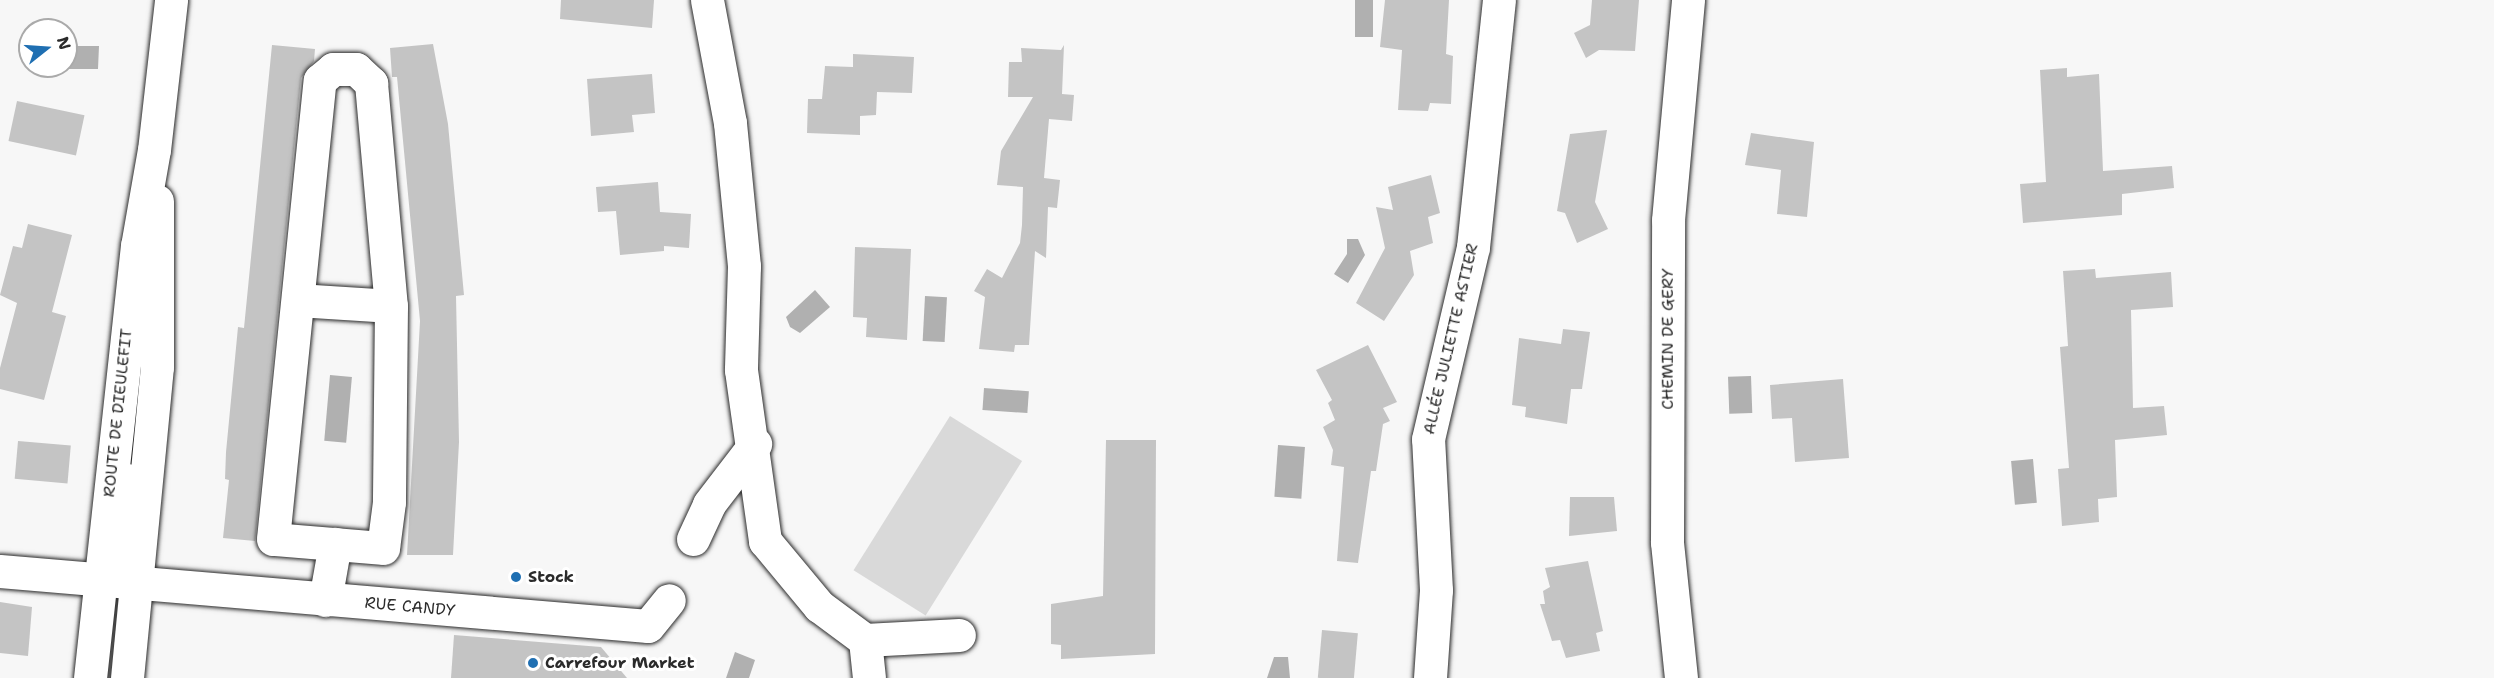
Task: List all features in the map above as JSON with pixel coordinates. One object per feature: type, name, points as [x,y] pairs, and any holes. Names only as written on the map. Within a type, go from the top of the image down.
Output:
[{"type":"street","name":"ROUTE DE DIEULEFIT","points":[[91,663],[125,341],[154,150],[171,0]]},
{"type":"street","points":[[707,0],[730,123],[744,266],[741,370],[755,444],[765,541],[819,606],[865,640],[959,636]]},
{"type":"street","name":"ALLÉE JULIETTE ASTIER","points":[[1430,678],[1436,590],[1428,439],[1473,247],[1499,0]]},
{"type":"street","name":"CHEMIN DE GERY","points":[[1681,678],[1667,542],[1668,220],[1688,0]]},
{"type":"street","points":[[333,69],[356,69],[371,83],[391,306],[389,502],[383,548],[273,539],[320,80],[333,69]]},
{"type":"street","name":"ROUTE DE DIEULEFIT","points":[[128,678],[157,367],[160,259],[154,150]]},
{"type":"street","points":[[298,300],[391,306]]},
{"type":"street","points":[[91,663],[138,583],[124,551],[123,517],[138,374],[125,341]]},
{"type":"street","points":[[693,539],[708,504],[755,444]]},
{"type":"street","points":[[325,600],[335,544]]},
{"type":"street","name":"RUE CANDY","points":[[0,571],[648,626],[669,600]]},
{"type":"street","points":[[865,640],[868,678]]},
{"type":"shaded area","points":[[1355,0],[1373,0],[1373,37],[1355,37]]},
{"type":"shaded area","points":[[78,46],[99,46],[98,69],[78,69]]},
{"type":"shaded area","points":[[1347,239],[1358,239],[1365,255],[1348,283],[1334,274],[1347,254]]},
{"type":"shaded area","points":[[815,290],[830,307],[800,333],[790,327],[786,317]]},
{"type":"shaded area","points":[[925,296],[947,297],[945,342],[923,341]]},
{"type":"shaded area","points":[[330,375],[352,377],[346,443],[324,441]]},
{"type":"shaded area","points":[[1751,376],[1752,413],[1729,414],[1728,377]]},
{"type":"shaded area","points":[[984,388],[1029,391],[1027,413],[982,410]]},
{"type":"shaded area","points":[[950,416],[1022,461],[926,615],[854,570]]},
{"type":"shaded area","points":[[1278,445],[1305,447],[1301,499],[1274,497]]},
{"type":"shaded area","points":[[2033,459],[2037,503],[2015,505],[2011,461]]},
{"type":"shaded area","points":[[735,652],[755,660],[749,678],[726,678]]},
{"type":"shaded area","points":[[1274,657],[1288,657],[1290,678],[1267,678]]},
{"type":"building","points":[[561,0],[654,0],[652,28],[560,19]]},
{"type":"building","points":[[1385,0],[1449,0],[1446,54],[1453,56],[1451,104],[1430,103],[1428,111],[1398,110],[1402,50],[1380,47]]},
{"type":"building","points":[[1592,0],[1639,0],[1635,51],[1599,50],[1586,58],[1574,33],[1590,25]]},
{"type":"building","points":[[433,44],[448,124],[464,295],[456,296],[459,442],[453,555],[407,555],[420,321],[397,77],[392,77],[390,48]]},
{"type":"building","points":[[272,45],[315,49],[314,61],[301,78],[255,541],[223,538],[229,480],[225,479],[238,327],[244,328]]},
{"type":"building","points":[[1064,45],[1062,94],[1074,95],[1072,121],[1049,119],[1044,178],[1060,180],[1057,208],[1048,207],[1046,258],[1035,251],[1029,345],[1015,345],[1014,352],[979,349],[985,297],[974,291],[987,269],[1002,278],[1020,243],[1022,225],[1023,187],[997,185],[1001,151],[1033,97],[1008,97],[1009,62],[1022,62],[1021,48],[1061,50]]},
{"type":"building","points":[[853,54],[914,57],[912,93],[877,92],[876,115],[860,116],[860,135],[807,133],[808,99],[822,99],[825,66],[853,67]]},
{"type":"building","points":[[2067,68],[2067,77],[2099,74],[2103,171],[2172,166],[2174,188],[2122,194],[2122,215],[2023,223],[2020,184],[2046,182],[2040,70]]},
{"type":"building","points":[[652,74],[655,113],[632,115],[634,132],[591,136],[587,79]]},
{"type":"building","points":[[17,101],[84,115],[76,155],[8,141]]},
{"type":"building","points":[[1607,130],[1595,202],[1608,229],[1577,243],[1565,213],[1557,211],[1570,134]]},
{"type":"building","points":[[1751,133],[1814,142],[1807,217],[1777,214],[1781,170],[1745,165]]},
{"type":"building","points":[[1431,175],[1440,213],[1428,217],[1433,243],[1410,251],[1414,275],[1384,321],[1356,303],[1385,248],[1376,207],[1393,210],[1388,187]]},
{"type":"building","points":[[658,182],[660,212],[691,214],[689,248],[664,246],[664,251],[620,255],[616,211],[598,212],[596,187]]},
{"type":"building","points":[[28,224],[72,235],[52,312],[66,316],[44,400],[0,389],[0,368],[17,303],[0,295],[13,246],[22,248]]},
{"type":"building","points":[[855,247],[911,249],[907,340],[866,337],[867,318],[853,317]]},
{"type":"building","points":[[2095,269],[2096,278],[2171,272],[2173,307],[2131,310],[2133,408],[2164,406],[2167,435],[2115,440],[2117,497],[2098,499],[2099,522],[2062,526],[2058,469],[2069,468],[2060,347],[2068,346],[2063,271]]},
{"type":"building","points":[[1563,329],[1590,332],[1582,389],[1571,389],[1567,424],[1525,417],[1526,407],[1512,405],[1519,338],[1561,344]]},
{"type":"building","points":[[1368,345],[1397,402],[1383,408],[1390,421],[1383,424],[1376,471],[1371,471],[1358,563],[1337,561],[1344,467],[1331,465],[1333,450],[1323,427],[1335,420],[1328,403],[1332,400],[1316,370]]},
{"type":"building","points":[[1843,379],[1849,458],[1795,462],[1792,418],[1772,419],[1770,385]]},
{"type":"building","points":[[1106,440],[1156,440],[1155,654],[1061,659],[1061,645],[1051,644],[1051,604],[1103,596]]},
{"type":"building","points":[[18,441],[71,446],[67,483],[15,479]]},
{"type":"building","points":[[1570,497],[1614,497],[1617,531],[1569,536]]},
{"type":"building","points":[[1588,561],[1603,631],[1596,633],[1600,651],[1566,658],[1560,640],[1552,641],[1540,604],[1545,604],[1543,591],[1550,587],[1545,568]]},
{"type":"building","points":[[0,602],[32,607],[28,656],[0,653]]},
{"type":"building","points":[[1322,630],[1358,633],[1354,678],[1318,678]]},
{"type":"building","name":"Carrefour Market","points":[[454,635],[601,647],[627,678],[451,678]]},
{"type":"place","name":"Stock","points":[[516,577]]},
{"type":"place","name":"Carrefour Market","points":[[533,663]]}]
